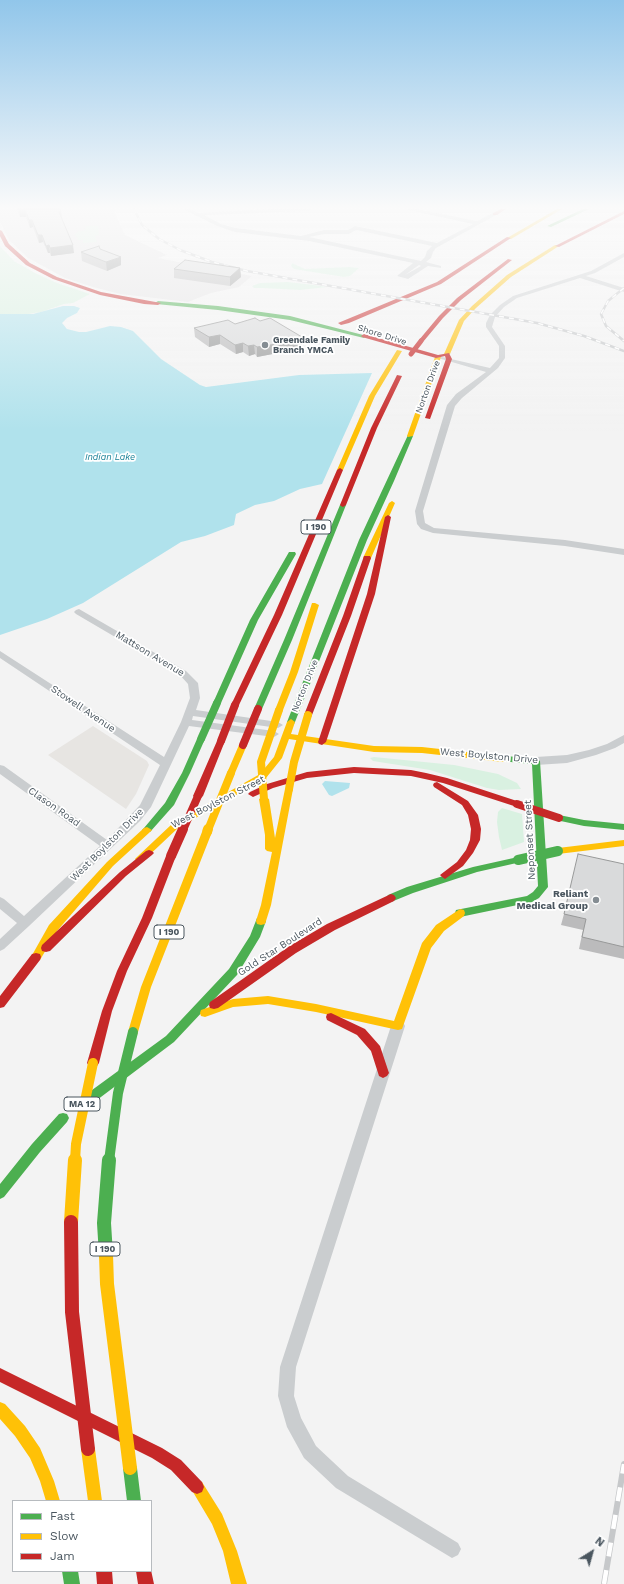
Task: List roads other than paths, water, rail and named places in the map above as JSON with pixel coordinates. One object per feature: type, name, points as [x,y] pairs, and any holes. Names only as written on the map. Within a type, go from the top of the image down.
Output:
[{"type":"main road","name":"Shore Drive","points":[[67,283],[110,296],[139,302],[282,312],[347,326],[445,357]]},
{"type":"main road","points":[[347,326],[375,309],[439,283]]},
{"type":"main road","name":"I 190","points":[[134,1500],[106,1284],[104,1223],[109,1156],[118,1093],[133,1032],[146,987],[207,832],[388,396],[411,354],[421,341],[441,317],[463,295],[478,283]]},
{"type":"main road","points":[[445,357],[462,320],[501,283]]},
{"type":"main road","name":"Shore Drive","points":[[218,308],[347,326]]},
{"type":"main road","name":"I 190","points":[[94,1500],[72,1312],[71,1204],[76,1144],[93,1063],[108,1011],[122,971],[147,918],[235,705],[278,615],[372,396],[408,338]]},
{"type":"main road","name":"Norton Drive","points":[[425,427],[445,357]]},
{"type":"main road","name":"Norton Drive","points":[[140,859],[175,826],[203,808],[263,776],[278,758],[287,731],[363,540],[391,482],[445,357]]},
{"type":"main road","points":[[170,1039],[232,972],[255,937],[266,905],[294,762],[308,715],[347,616],[369,551],[393,500],[370,594],[324,737]]},
{"type":"main road","points":[[323,578],[341,508]]},
{"type":"main road","points":[[36,957],[53,928],[110,864],[149,828],[169,805],[186,773],[254,620],[296,547],[323,509]]},
{"type":"main road","points":[[266,905],[270,835],[264,799],[262,762],[265,747],[294,672],[318,597]]},
{"type":"main road","name":"West Boylston Drive","points":[[287,731],[324,737],[374,749],[422,750],[505,760],[536,761]]},
{"type":"main road","name":"Neponset Street","points":[[398,1026],[426,946],[440,928],[460,913],[529,899],[536,895],[543,887],[536,761]]},
{"type":"main road","name":"West Boylston Street","points":[[0,1004],[36,957],[111,884],[140,859],[179,833],[239,801],[288,780],[325,772],[354,770],[411,773],[444,780],[559,818],[584,824],[624,827]]},
{"type":"main road","points":[[411,773],[443,788],[461,800],[470,811],[476,824],[475,840],[467,856],[456,868],[429,884]]},
{"type":"main road","name":"Gold Star Boulevard","points":[[11,1164],[69,1114],[205,1012],[261,971],[331,927],[372,906],[410,890],[476,869],[558,851],[624,843]]},
{"type":"main road","points":[[205,1012],[234,1003],[260,1000],[312,1007],[398,1026]]},
{"type":"main road","points":[[312,1007],[361,1032],[376,1048],[383,1073]]},
{"type":"main road","points":[[0,1192],[36,1148],[69,1114]]},
{"type":"main road","points":[[0,1375],[157,1453],[176,1465],[199,1490],[217,1519],[230,1551],[239,1584]]},
{"type":"main road","points":[[0,1409],[20,1431],[35,1453],[48,1481],[53,1500]]},
{"type":"main road","points":[[70,1572],[72,1584]]},
{"type":"main road","points":[[104,1572],[105,1584]]},
{"type":"main road","points":[[144,1572],[146,1584]]},
{"type":"street","points":[[558,283],[515,297],[502,306],[492,316],[489,327],[500,343],[503,353],[501,361],[459,396],[451,406],[420,505],[419,517],[423,526],[436,531],[565,543],[624,552]]},
{"type":"street","points":[[600,283],[624,290]]},
{"type":"street","name":"Shore Drive","points":[[445,357],[493,369]]},
{"type":"street","name":"Mattson Avenue","points":[[79,612],[186,675],[193,683],[195,688],[195,698],[188,717]]},
{"type":"street","name":"Stowell Avenue","points":[[0,654],[166,764]]},
{"type":"street","name":"West Boylston Drive","points":[[0,946],[136,818],[145,807],[188,717],[287,731]]},
{"type":"street","name":"West Boylston Drive","points":[[536,761],[566,759],[592,753],[608,748],[624,738]]},
{"type":"street","name":"Clason Road","points":[[0,769],[108,846]]},
{"type":"street","points":[[0,902],[25,923]]},
{"type":"street","points":[[398,1026],[288,1367],[286,1396],[293,1421],[310,1452],[342,1482],[452,1549]]},
{"type":"water","name":"Indian Lake","points":[[63,306],[74,306],[80,308],[77,313],[67,318],[62,323],[67,329],[86,332],[110,326],[121,327],[133,331],[161,359],[200,385],[206,387],[299,375],[372,373],[322,484],[300,489],[274,501],[255,505],[236,514],[234,525],[205,536],[181,542],[83,603],[47,619],[0,635],[0,314],[33,314]]},
{"type":"water","points":[[325,781],[350,783],[349,788],[332,796],[329,795],[322,784]]},
{"type":"railway","points":[[313,283],[537,323],[584,336],[624,351]]},
{"type":"railway","points":[[624,288],[608,301],[601,314],[606,326],[624,341]]},
{"type":"railway","points":[[604,1584],[624,1464]]},
{"type":"place","name":"Greendale Family Branch YMCA","points":[[265,345]]},
{"type":"place","name":"Reliant Medical Group","points":[[596,900]]}]
